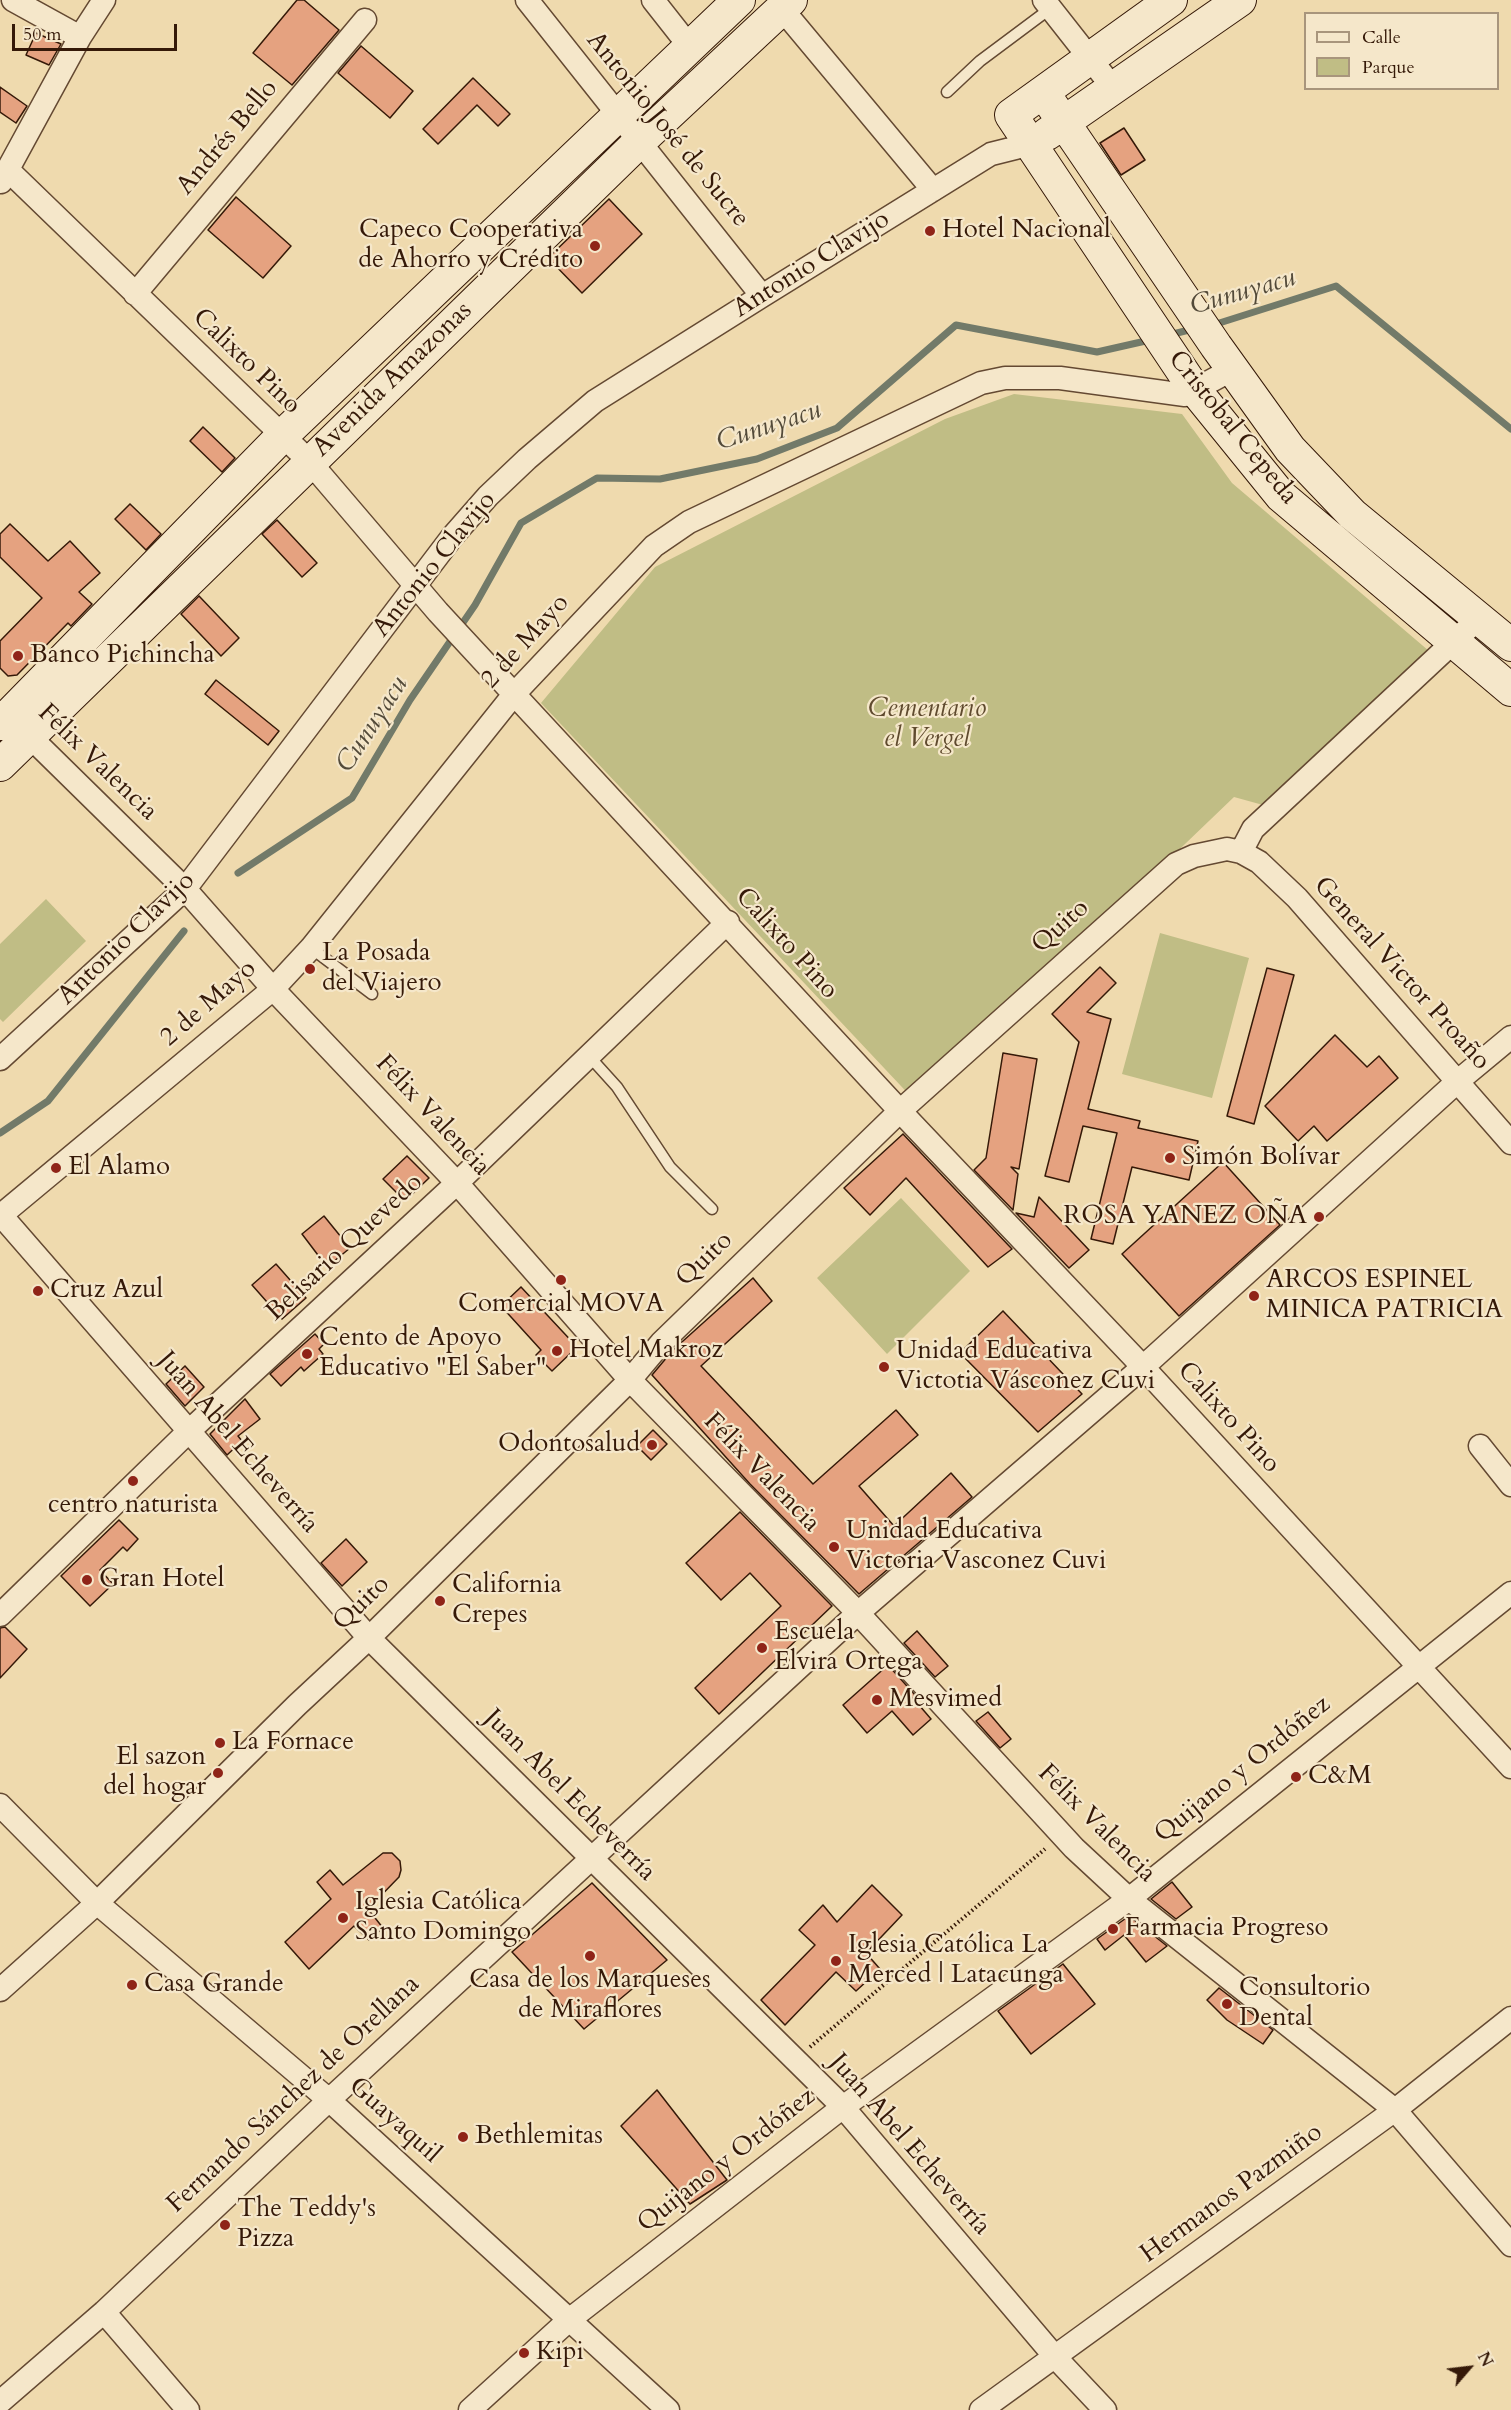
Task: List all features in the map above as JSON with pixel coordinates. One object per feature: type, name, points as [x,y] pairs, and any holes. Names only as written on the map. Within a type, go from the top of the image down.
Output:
[{"type":"main road","name":"Avenida Amazonas","points":[[0,765],[9,721],[281,436],[739,0]]},
{"type":"main road","points":[[1011,115],[1171,0]]},
{"type":"main road","name":"Antonio Clavijo","points":[[1031,144],[1065,123],[1240,0]]},
{"type":"main road","name":"Avenida Amazonas","points":[[9,721],[309,461],[640,141],[786,4]]},
{"type":"main road","name":"Cristobal Cepeda","points":[[1043,92],[1186,302],[1290,449],[1352,514],[1511,645]]},
{"type":"main road","name":"Cristobal Cepeda","points":[[1011,115],[1195,390],[1281,496],[1511,690]]},
{"type":"street","points":[[13,0],[80,37]]},
{"type":"street","points":[[4,177],[80,37],[104,0]]},
{"type":"street","name":"Antonio José de Sucre","points":[[527,0],[762,296]]},
{"type":"street","points":[[653,0],[690,47]]},
{"type":"street","points":[[786,4],[933,190]]},
{"type":"street","points":[[1047,4],[1114,89]]},
{"type":"street","name":"Andrés Bello","points":[[135,294],[365,20]]},
{"type":"street","points":[[991,154],[1011,115]]},
{"type":"street","name":"Antonio Clavijo","points":[[0,1059],[185,889],[452,537],[488,496],[595,401],[991,154],[1031,144]]},
{"type":"street","name":"Calixto Pino","points":[[4,177],[135,294],[309,461],[438,612],[728,922],[900,1111],[1143,1367],[1511,1767]]},
{"type":"street","name":"2 de Mayo","points":[[0,1215],[273,989],[311,948],[515,693],[654,546],[689,522],[981,383],[1031,377],[1060,378],[1176,395],[1195,390],[1225,358]]},
{"type":"street","points":[[1241,852],[1253,829],[1454,644],[1478,619]]},
{"type":"street","name":"Félix Valencia","points":[[9,721],[185,889],[273,989],[457,1183],[630,1380],[858,1613],[1062,1835],[1129,1899],[1395,2110],[1511,2246]]},
{"type":"street","name":"Quito","points":[[0,1990],[97,1903],[297,1705],[369,1638],[630,1380],[661,1343],[900,1111],[1176,864],[1212,851],[1227,849],[1241,852]]},
{"type":"street","name":"General Victor Proaño","points":[[1241,852],[1259,862],[1297,898],[1511,1143]]},
{"type":"street","name":"Belisario Quevedo","points":[[0,1615],[188,1432],[457,1183],[728,922]]},
{"type":"street","name":"Fernando Sánchez de Orellana","points":[[0,2402],[104,2312],[329,2100],[858,1613],[1143,1367],[1458,1081],[1511,1037]]},
{"type":"street","name":"Juan Abel Echeverría","points":[[0,1215],[369,1638],[843,2107],[1056,2358],[1105,2410]]},
{"type":"street","points":[[1480,1446],[1511,1485]]},
{"type":"street","name":"Quijano y Ordóñez","points":[[470,2410],[569,2320],[843,2107],[1129,1899],[1511,1593]]},
{"type":"street","name":"Guayaquil","points":[[0,1805],[97,1903],[329,2100],[668,2410]]},
{"type":"street","name":"Hermanos Pazmiño","points":[[981,2410],[1056,2358],[1395,2110],[1511,2018]]},
{"type":"street","points":[[104,2312],[188,2410]]},
{"type":"lane","points":[[947,92],[1047,4]]},
{"type":"lane","points":[[311,948],[372,994]]},
{"type":"lane","points":[[590,1056],[617,1087],[670,1167],[712,1209]]},
{"type":"path","points":[[795,2060],[1062,1835]]},
{"type":"green space","name":"Cementario el Vergel","points":[[1014,394],[1182,414],[1232,483],[1429,651],[1263,805],[1234,797],[916,1102],[541,703],[655,567],[945,419]]},
{"type":"green space","points":[[46,899],[86,941],[3,1022],[0,1019],[0,944]]},
{"type":"green space","points":[[1160,933],[1249,958],[1212,1098],[1122,1074]]},
{"type":"green space","points":[[901,1198],[970,1271],[887,1354],[817,1278]]},
{"type":"building","points":[[297,0],[304,0],[339,30],[292,85],[253,53]]},
{"type":"building","points":[[36,33],[61,44],[49,65],[26,55]]},
{"type":"building","points":[[361,46],[413,91],[390,118],[338,73]]},
{"type":"building","points":[[473,78],[510,114],[498,126],[477,105],[438,144],[423,129]]},
{"type":"building","points":[[0,87],[27,106],[16,123],[0,112]]},
{"type":"building","points":[[1124,128],[1145,160],[1121,175],[1100,143]]},
{"type":"building","points":[[236,197],[291,246],[263,278],[208,230]]},
{"type":"building","name":"Capeco Cooperativa de Ahorro y Crédito","points":[[609,199],[642,234],[582,293],[548,258]]},
{"type":"building","points":[[203,427],[235,458],[222,472],[190,441]]},
{"type":"building","points":[[130,504],[161,534],[146,550],[115,519]]},
{"type":"building","points":[[277,520],[317,563],[302,577],[262,534]]},
{"type":"building","points":[[10,524],[48,561],[70,541],[100,573],[79,592],[92,604],[71,626],[68,623],[17,675],[8,676],[0,668],[0,641],[42,598],[0,557],[0,534]]},
{"type":"building","points":[[199,596],[239,638],[221,656],[181,614]]},
{"type":"building","points":[[216,680],[279,731],[268,745],[205,694]]},
{"type":"building","points":[[1100,967],[1116,983],[1087,1012],[1111,1019],[1088,1109],[1140,1121],[1138,1128],[1198,1141],[1189,1180],[1132,1167],[1113,1244],[1091,1239],[1117,1133],[1083,1126],[1069,1182],[1045,1176],[1079,1042],[1052,1014]]},
{"type":"building","points":[[1267,968],[1294,975],[1254,1124],[1227,1116]]},
{"type":"building","points":[[1335,1035],[1367,1067],[1379,1056],[1398,1078],[1327,1141],[1314,1126],[1298,1141],[1265,1106]]},
{"type":"building","points":[[1003,1053],[1037,1059],[1019,1169],[1011,1167],[1018,1174],[1013,1210],[974,1170],[986,1158]]},
{"type":"building","points":[[903,1134],[1012,1249],[988,1267],[906,1178],[870,1215],[844,1188]]},
{"type":"building","points":[[407,1156],[429,1178],[405,1201],[383,1179]]},
{"type":"building","points":[[1223,1162],[1280,1225],[1179,1316],[1122,1254]]},
{"type":"building","points":[[1039,1197],[1089,1250],[1069,1268],[1016,1213],[1034,1217]]},
{"type":"building","points":[[324,1216],[350,1248],[327,1267],[302,1234]]},
{"type":"building","points":[[276,1264],[306,1298],[282,1319],[252,1285]]},
{"type":"building","points":[[753,1278],[772,1301],[701,1366],[813,1484],[896,1410],[918,1435],[859,1486],[894,1526],[951,1473],[972,1497],[859,1594],[750,1484],[652,1375],[673,1350]]},
{"type":"building","points":[[521,1287],[577,1347],[552,1371],[536,1355],[541,1350],[501,1306]]},
{"type":"building","points":[[1003,1311],[1082,1394],[1038,1432],[960,1353]]},
{"type":"building","points":[[315,1334],[324,1344],[319,1349],[323,1354],[304,1371],[301,1367],[281,1386],[270,1374]]},
{"type":"building","points":[[185,1366],[204,1387],[185,1406],[166,1384]]},
{"type":"building","points":[[245,1399],[260,1419],[238,1436],[242,1441],[227,1455],[210,1434]]},
{"type":"building","name":"Odontosalud","points":[[653,1430],[667,1444],[651,1460],[637,1446]]},
{"type":"building","name":"Escuela Elvira Ortega","points":[[740,1512],[832,1606],[719,1714],[695,1688],[781,1606],[750,1573],[721,1600],[686,1563]]},
{"type":"building","points":[[119,1520],[138,1539],[127,1551],[123,1547],[100,1570],[113,1584],[90,1606],[61,1576]]},
{"type":"building","points":[[346,1539],[367,1562],[342,1586],[321,1563]]},
{"type":"building","points":[[5,1627],[27,1649],[0,1678],[0,1628]]},
{"type":"building","points":[[917,1631],[948,1666],[935,1677],[904,1643]]},
{"type":"building","name":"Mesvimed","points":[[888,1665],[915,1695],[913,1698],[931,1719],[913,1735],[892,1711],[867,1733],[843,1705]]},
{"type":"building","points":[[988,1712],[1011,1739],[1000,1748],[976,1721]]},
{"type":"building","name":"Iglesia Católica Santo Domingo","points":[[383,1853],[392,1853],[400,1861],[401,1870],[399,1877],[368,1909],[383,1928],[369,1940],[354,1926],[309,1969],[285,1942],[331,1899],[317,1882],[330,1870],[343,1885]]},
{"type":"building","points":[[1172,1882],[1192,1907],[1176,1919],[1151,1899]]},
{"type":"building","name":"Casa de los Marqueses de Miraflores","points":[[592,1883],[667,1960],[584,2029],[512,1952]]},
{"type":"building","name":"Iglesia Católica La Merced | Latacunga","points":[[872,1885],[902,1915],[866,1953],[880,1969],[856,1991],[836,1972],[785,2025],[761,2000],[815,1945],[799,1930],[823,1905],[837,1922]]},
{"type":"building","points":[[1129,1916],[1167,1946],[1146,1962],[1124,1935],[1105,1950],[1097,1939]]},
{"type":"building","points":[[1063,1964],[1095,2004],[1031,2054],[998,2011]]},
{"type":"building","points":[[1219,1988],[1273,2030],[1263,2044],[1227,2020],[1207,2000]]},
{"type":"building","points":[[657,2090],[727,2180],[690,2204],[621,2126]]},
{"type":"waterway","name":"Cunuyacu","points":[[1213,325],[1336,286],[1511,429]]},
{"type":"waterway","name":"Cunuyacu","points":[[238,873],[352,798],[410,700],[475,605],[521,523],[597,478],[660,479],[757,459],[837,428],[956,325],[1097,352],[1150,340]]},
{"type":"waterway","name":"Cunuyacu","points":[[1169,335],[1193,329]]},
{"type":"waterway","name":"Cunuyacu","points":[[0,1133],[48,1101],[184,931]]},
{"type":"place","name":"Hotel Nacional","points":[[930,231]]},
{"type":"place","name":"Capeco Cooperativa de Ahorro y Crédito","points":[[595,246]]},
{"type":"place","name":"Banco Pichincha","points":[[18,656]]},
{"type":"place","name":"La Posada del Viajero","points":[[310,969]]},
{"type":"place","name":"Simón Bolívar","points":[[1170,1158]]},
{"type":"place","name":"El Alamo","points":[[56,1168]]},
{"type":"place","name":"ROSA YANEZ OÑA","points":[[1319,1217]]},
{"type":"place","name":"Comercial MOVA","points":[[561,1280]]},
{"type":"place","name":"Cruz Azul","points":[[38,1291]]},
{"type":"place","name":"ARCOS ESPINEL MINICA PATRICIA","points":[[1254,1296]]},
{"type":"place","name":"Hotel Makroz","points":[[557,1351]]},
{"type":"place","name":"Cento de Apoyo Educativo \"El Saber\"","points":[[307,1354]]},
{"type":"place","name":"Unidad Educativa Victotia Vásconez Cuvi","points":[[884,1367]]},
{"type":"place","name":"Odontosalud","points":[[652,1445]]},
{"type":"place","name":"centro naturista","points":[[133,1481]]},
{"type":"place","name":"Unidad Educativa Victoria Vasconez Cuvi","points":[[834,1547]]},
{"type":"place","name":"Gran Hotel","points":[[87,1580]]},
{"type":"place","name":"California Crepes","points":[[440,1601]]},
{"type":"place","name":"Escuela Elvira Ortega","points":[[762,1648]]},
{"type":"place","name":"Mesvimed","points":[[877,1700]]},
{"type":"place","name":"La Fornace","points":[[220,1743]]},
{"type":"place","name":"El sazon del hogar","points":[[218,1773]]},
{"type":"place","name":"C&M","points":[[1296,1777]]},
{"type":"place","name":"Iglesia Católica Santo Domingo","points":[[343,1918]]},
{"type":"place","name":"Farmacia Progreso","points":[[1113,1929]]},
{"type":"place","name":"Casa de los Marqueses de Miraflores","points":[[590,1956]]},
{"type":"place","name":"Iglesia Católica La Merced | Latacunga","points":[[836,1961]]},
{"type":"place","name":"Casa Grande","points":[[132,1985]]},
{"type":"place","name":"Consultorio Dental","points":[[1227,2004]]},
{"type":"place","name":"Bethlemitas","points":[[463,2137]]},
{"type":"place","name":"The Teddy's Pizza","points":[[225,2225]]},
{"type":"place","name":"Kipi","points":[[524,2353]]}]
